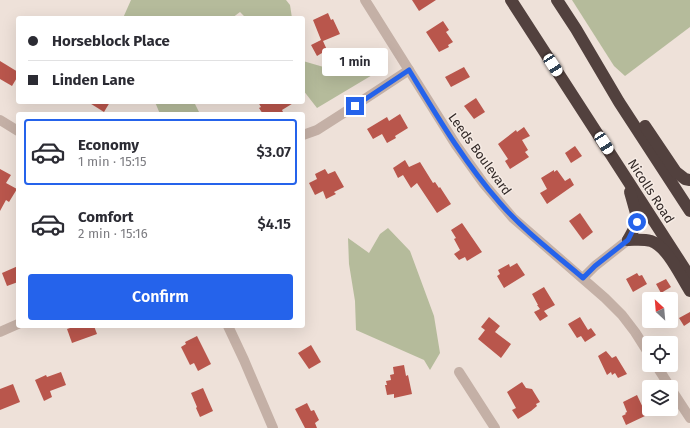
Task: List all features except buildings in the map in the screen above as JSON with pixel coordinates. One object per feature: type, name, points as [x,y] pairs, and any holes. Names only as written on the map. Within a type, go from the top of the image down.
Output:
[{"type":"highway","name":"Nicolls Road","points":[[511,0],[690,277]]},
{"type":"highway","name":"Nicolls Road","points":[[557,0],[619,102],[690,211]]},
{"type":"highway","points":[[576,29],[626,98],[676,172],[685,179],[690,180]]},
{"type":"highway","points":[[629,182],[637,217],[635,227],[628,240],[646,240],[660,246],[690,291]]},
{"type":"street","name":"Leeds Boulevard","points":[[365,0],[456,145],[488,189],[513,218],[583,278],[622,316],[642,343]]},
{"type":"street","points":[[305,134],[317,130],[409,70]]},
{"type":"street","points":[[0,120],[16,130]]},
{"type":"street","points":[[583,278],[595,266],[628,240]]},
{"type":"street","points":[[0,332],[16,325]]},
{"type":"street","points":[[229,328],[273,428]]},
{"type":"street","points":[[459,372],[495,428]]},
{"type":"street","points":[[678,400],[690,418]]},
{"type":"green space","points":[[131,0],[286,0],[290,5],[292,16],[244,16],[240,12],[235,16],[124,16]]},
{"type":"green space","points":[[572,0],[690,0],[690,27],[625,76],[614,66]]},
{"type":"green space","points":[[355,57],[379,71],[317,108],[305,93],[305,62],[327,68]]},
{"type":"green space","points":[[156,104],[195,104],[199,112],[159,112]]},
{"type":"green space","points":[[388,228],[410,251],[434,316],[440,353],[430,370],[424,360],[356,330],[355,301],[349,264],[348,238],[369,253],[380,234]]},
{"type":"route","points":[[355,106],[409,70],[456,145],[500,204],[513,218],[583,278],[595,266],[628,240],[637,222]]}]
